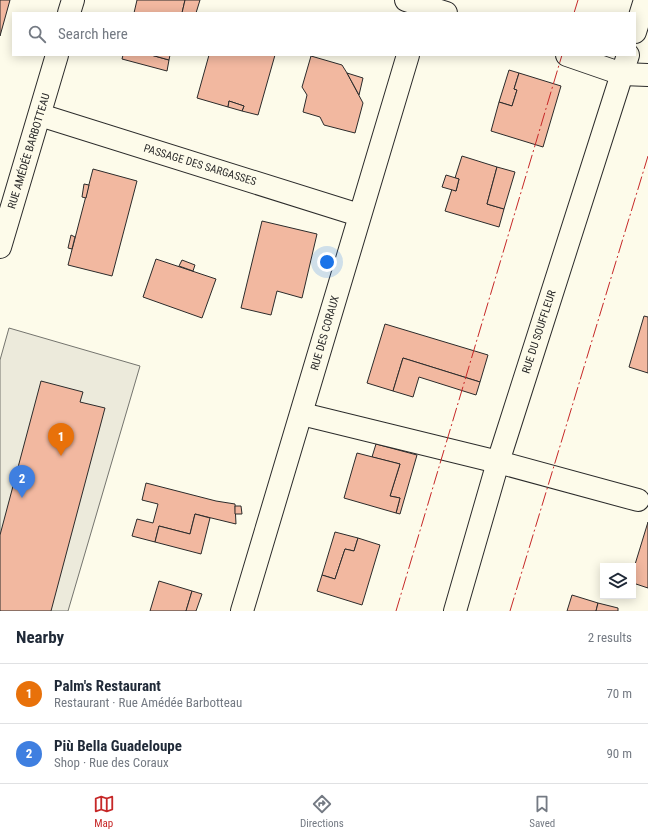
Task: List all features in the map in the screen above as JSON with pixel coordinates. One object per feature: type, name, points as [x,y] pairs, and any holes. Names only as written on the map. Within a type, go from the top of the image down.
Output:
[{"type":"street","points":[[69,12],[73,0]]},
{"type":"street","points":[[636,29],[645,0]]},
{"type":"street","points":[[419,4],[443,12]]},
{"type":"street","name":"RUE AMÉDÉE BARBOTTEAU","points":[[0,247],[57,56]]},
{"type":"street","name":"RUE DES CORAUX","points":[[242,611],[408,56]]},
{"type":"street","points":[[573,56],[625,64],[648,75]]},
{"type":"street","name":"RUE DU SOUFFLEUR","points":[[455,611],[498,462],[625,64]]},
{"type":"street","name":"PASSAGE DES SARGASSES","points":[[40,115],[360,215]]},
{"type":"street","points":[[302,414],[498,462],[638,500]]},
{"type":"shaded area","points":[[9,328],[140,366],[68,611],[0,611],[0,360]]},
{"type":"building","points":[[0,0],[10,0],[0,36]]},
{"type":"building","points":[[137,0],[185,0],[182,12],[134,12]]},
{"type":"building","points":[[185,0],[200,0],[196,12],[182,12]]},
{"type":"building","points":[[123,56],[155,56],[169,60],[167,71],[122,59]]},
{"type":"building","points":[[155,56],[170,56],[169,60]]},
{"type":"building","points":[[209,56],[275,56],[258,115],[242,111],[244,106],[229,101],[228,107],[197,98]]},
{"type":"building","points":[[311,56],[342,65],[347,73],[363,103],[355,133],[324,125],[320,117],[303,112],[307,95],[302,87]]},
{"type":"building","points":[[509,70],[519,73],[514,89],[517,90],[512,106],[499,102]]},
{"type":"building","points":[[347,73],[363,78],[359,95]]},
{"type":"building","points":[[519,73],[561,86],[543,147],[491,131],[499,102],[512,106],[517,90],[514,89]]},
{"type":"building","points":[[229,101],[244,106],[242,111],[228,107]]},
{"type":"building","points":[[462,156],[497,167],[487,204],[504,209],[499,227],[445,211],[452,189],[456,191],[459,179],[455,178]]},
{"type":"building","points":[[497,167],[515,172],[504,209],[487,204]]},
{"type":"building","points":[[93,169],[137,181],[112,276],[68,265]]},
{"type":"building","points":[[446,175],[459,179],[456,191],[442,187]]},
{"type":"building","points":[[84,184],[89,185],[86,198],[82,197]]},
{"type":"building","points":[[262,221],[317,234],[302,298],[277,291],[271,315],[241,308]]},
{"type":"building","points":[[71,235],[75,237],[72,249],[68,248]]},
{"type":"building","points":[[156,259],[216,279],[202,318],[143,297]]},
{"type":"building","points":[[182,260],[195,265],[193,271],[179,266]]},
{"type":"building","points":[[644,316],[648,317],[648,373],[629,367]]},
{"type":"building","points":[[385,324],[488,355],[480,382],[403,358],[393,391],[367,383]]},
{"type":"building","points":[[403,358],[480,382],[476,395],[419,377],[413,397],[393,391]]},
{"type":"building","points":[[41,381],[83,392],[80,402],[105,408],[51,611],[0,611],[0,535]]},
{"type":"building","points":[[376,444],[417,455],[400,514],[396,513],[400,498],[390,496],[400,464],[372,457]]},
{"type":"building","points":[[357,453],[400,464],[390,496],[400,498],[396,513],[344,498]]},
{"type":"building","points":[[146,483],[216,501],[235,504],[236,524],[195,514],[190,534],[159,526],[155,542],[132,536],[137,519],[153,523],[158,504],[142,500]]},
{"type":"building","points":[[235,506],[241,506],[242,514],[235,514]]},
{"type":"building","points":[[195,514],[210,518],[201,554],[155,542],[159,526],[190,534]]},
{"type":"building","points":[[648,522],[648,588],[636,584],[635,563]]},
{"type":"building","points":[[335,532],[358,538],[354,551],[345,549],[335,579],[322,575]]},
{"type":"building","points":[[358,538],[380,545],[362,605],[317,591],[322,575],[335,579],[345,549],[354,551]]},
{"type":"building","points":[[159,581],[192,591],[186,611],[150,611]]},
{"type":"building","points":[[192,591],[202,594],[196,611],[186,611]]},
{"type":"building","points":[[572,595],[598,603],[596,611],[567,611]]},
{"type":"building","points":[[598,603],[618,608],[618,611],[596,611]]},
{"type":"power","points":[[574,12],[578,0]]},
{"type":"power","points":[[396,611],[562,56]]},
{"type":"power","points":[[510,611],[648,156]]},
{"type":"place","name":"Palm's Restaurant","points":[[61,456]]},
{"type":"place","name":"Più Bella Guadeloupe","points":[[22,498]]}]
